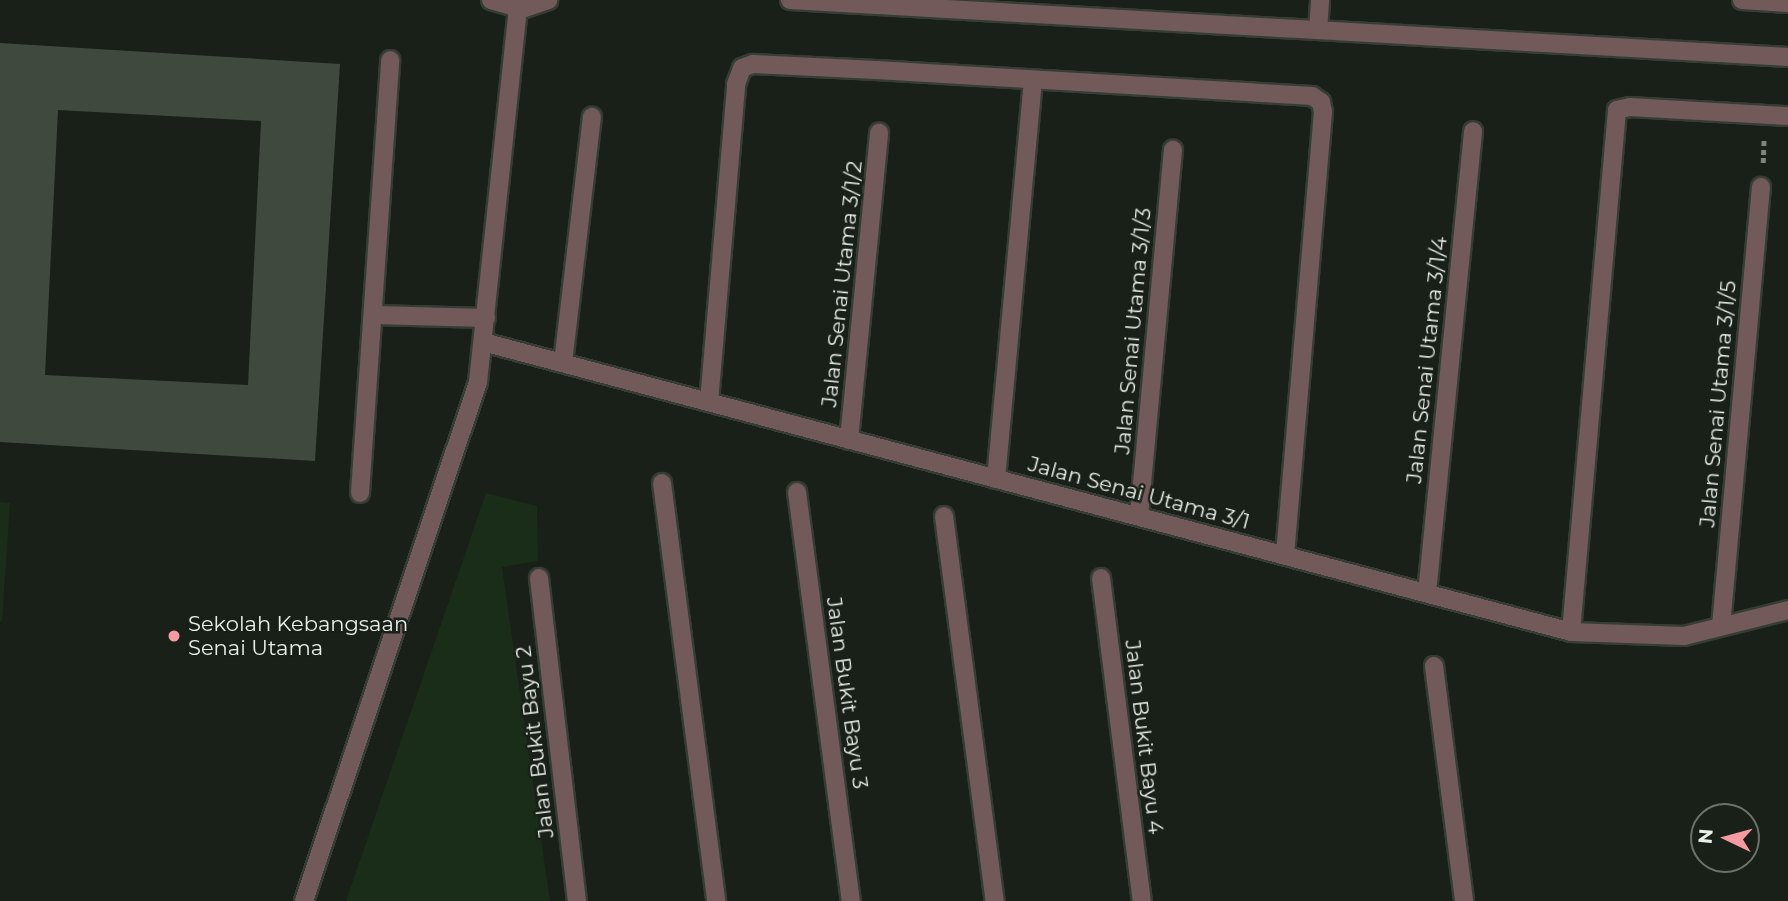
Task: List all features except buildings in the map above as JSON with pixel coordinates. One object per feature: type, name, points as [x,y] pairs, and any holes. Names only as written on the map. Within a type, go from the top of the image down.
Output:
[{"type":"street","points":[[491,0],[518,9],[548,0]]},
{"type":"street","points":[[790,0],[1788,57]]},
{"type":"street","points":[[1318,30],[1320,0]]},
{"type":"street","points":[[1742,0],[1788,2]]},
{"type":"street","points":[[304,901],[478,382],[518,9]]},
{"type":"street","points":[[360,493],[390,60]]},
{"type":"street","points":[[709,402],[736,84],[742,68],[753,64],[1312,96],[1321,102],[1285,555]]},
{"type":"street","points":[[996,479],[1033,80]]},
{"type":"street","points":[[1571,632],[1617,110],[1630,107],[1788,116]]},
{"type":"street","points":[[563,363],[592,117]]},
{"type":"street","name":"Jalan Senai Utama 3/1/4","points":[[1427,593],[1473,131]]},
{"type":"street","name":"Jalan Senai Utama 3/1/2","points":[[849,440],[879,132]]},
{"type":"street","name":"Jalan Senai Utama 3/1/3","points":[[1139,516],[1173,150]]},
{"type":"street","name":"Jalan Senai Utama 3/1/5","points":[[1721,626],[1761,187]]},
{"type":"street","points":[[374,315],[486,318]]},
{"type":"street","name":"Jalan Senai Utama 3/1","points":[[483,342],[1571,632],[1684,636],[1788,610]]},
{"type":"street","points":[[662,483],[716,901]]},
{"type":"street","name":"Jalan Bukit Bayu 3","points":[[797,492],[851,901]]},
{"type":"street","points":[[944,516],[995,901]]},
{"type":"street","name":"Jalan Bukit Bayu 4","points":[[1101,578],[1142,901]]},
{"type":"street","name":"Jalan Bukit Bayu 2","points":[[539,579],[577,901]]},
{"type":"street","points":[[1434,666],[1464,901]]},
{"type":"path","points":[[1761,187],[1766,115]]},
{"type":"green space","points":[[486,493],[537,506],[538,561],[502,567],[550,901],[346,901]]},
{"type":"green space","points":[[0,502],[10,503],[2,621],[0,621]]},
{"type":"place","name":"Sekolah Kebangsaan Senai Utama","points":[[174,636]]}]
